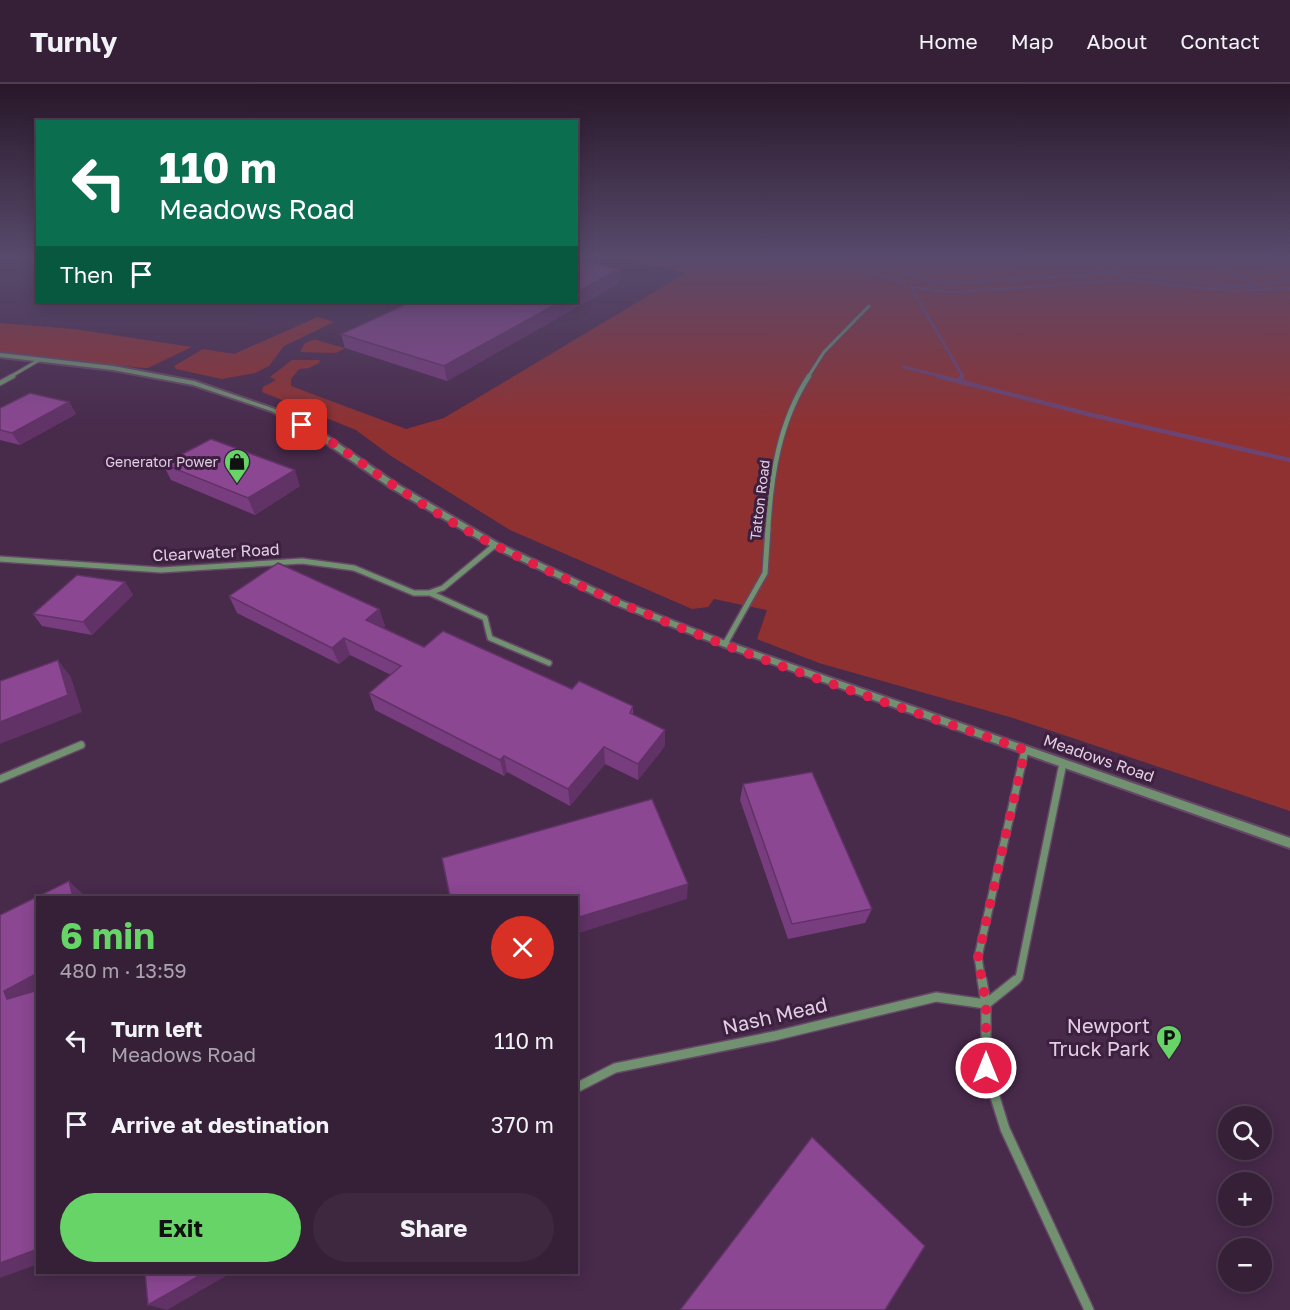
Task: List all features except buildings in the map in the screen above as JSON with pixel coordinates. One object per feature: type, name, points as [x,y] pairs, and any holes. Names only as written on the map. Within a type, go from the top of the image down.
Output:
[{"type":"street","name":"Tatton Road","points":[[725,644],[765,573],[770,489],[779,443],[798,392],[824,352],[859,315]]},
{"type":"street","name":"Meadows Road","points":[[0,355],[113,368],[195,383],[273,410],[317,433],[394,486],[495,545],[619,603],[725,644],[1290,843]]},
{"type":"street","points":[[0,383],[39,360]]},
{"type":"street","points":[[429,593],[443,588],[495,545]]},
{"type":"street","name":"Clearwater Road","points":[[0,559],[161,570],[302,561],[354,568],[414,593],[429,593],[484,618],[490,638],[549,663]]},
{"type":"street","points":[[0,779],[81,745]]},
{"type":"street","points":[[1025,750],[978,957],[986,1004],[986,1068],[1005,1129],[1089,1310]]},
{"type":"street","points":[[986,1004],[1019,978],[1062,763]]},
{"type":"street","name":"Nash Mead","points":[[578,1088],[615,1068],[774,1036],[936,997],[986,1004]]},
{"type":"shaded area","points":[[616,315],[1290,315],[1290,811],[1013,718],[819,663],[757,639],[767,610],[714,599],[708,607],[692,609],[510,530],[391,456],[356,430],[262,392],[263,387],[276,380],[270,377],[292,360],[320,360],[319,363],[309,368],[299,369],[291,379],[291,386],[406,429],[444,418]]},
{"type":"shaded area","points":[[318,317],[334,322],[284,346],[269,366],[255,373],[222,379],[176,369],[174,366],[203,349],[234,354]]},
{"type":"shaded area","points":[[0,323],[74,329],[192,347],[148,368],[0,353]]},
{"type":"shaded area","points":[[313,340],[345,348],[336,353],[300,352],[305,343]]},
{"type":"waterway","points":[[927,315],[962,375],[961,377]]},
{"type":"waterway","points":[[904,367],[944,377]]},
{"type":"waterway","points":[[938,376],[959,381]]},
{"type":"waterway","points":[[959,381],[962,376]]},
{"type":"waterway","points":[[959,381],[1096,416],[1290,460]]},
{"type":"place","name":"Generator Power","points":[[237,485]]},
{"type":"place","name":"Newport Truck Park","points":[[1169,1061]]},
{"type":"route","points":[[302,425],[446,518],[495,545],[619,603],[725,644],[1025,750],[978,957],[986,1004],[986,1068]]}]
